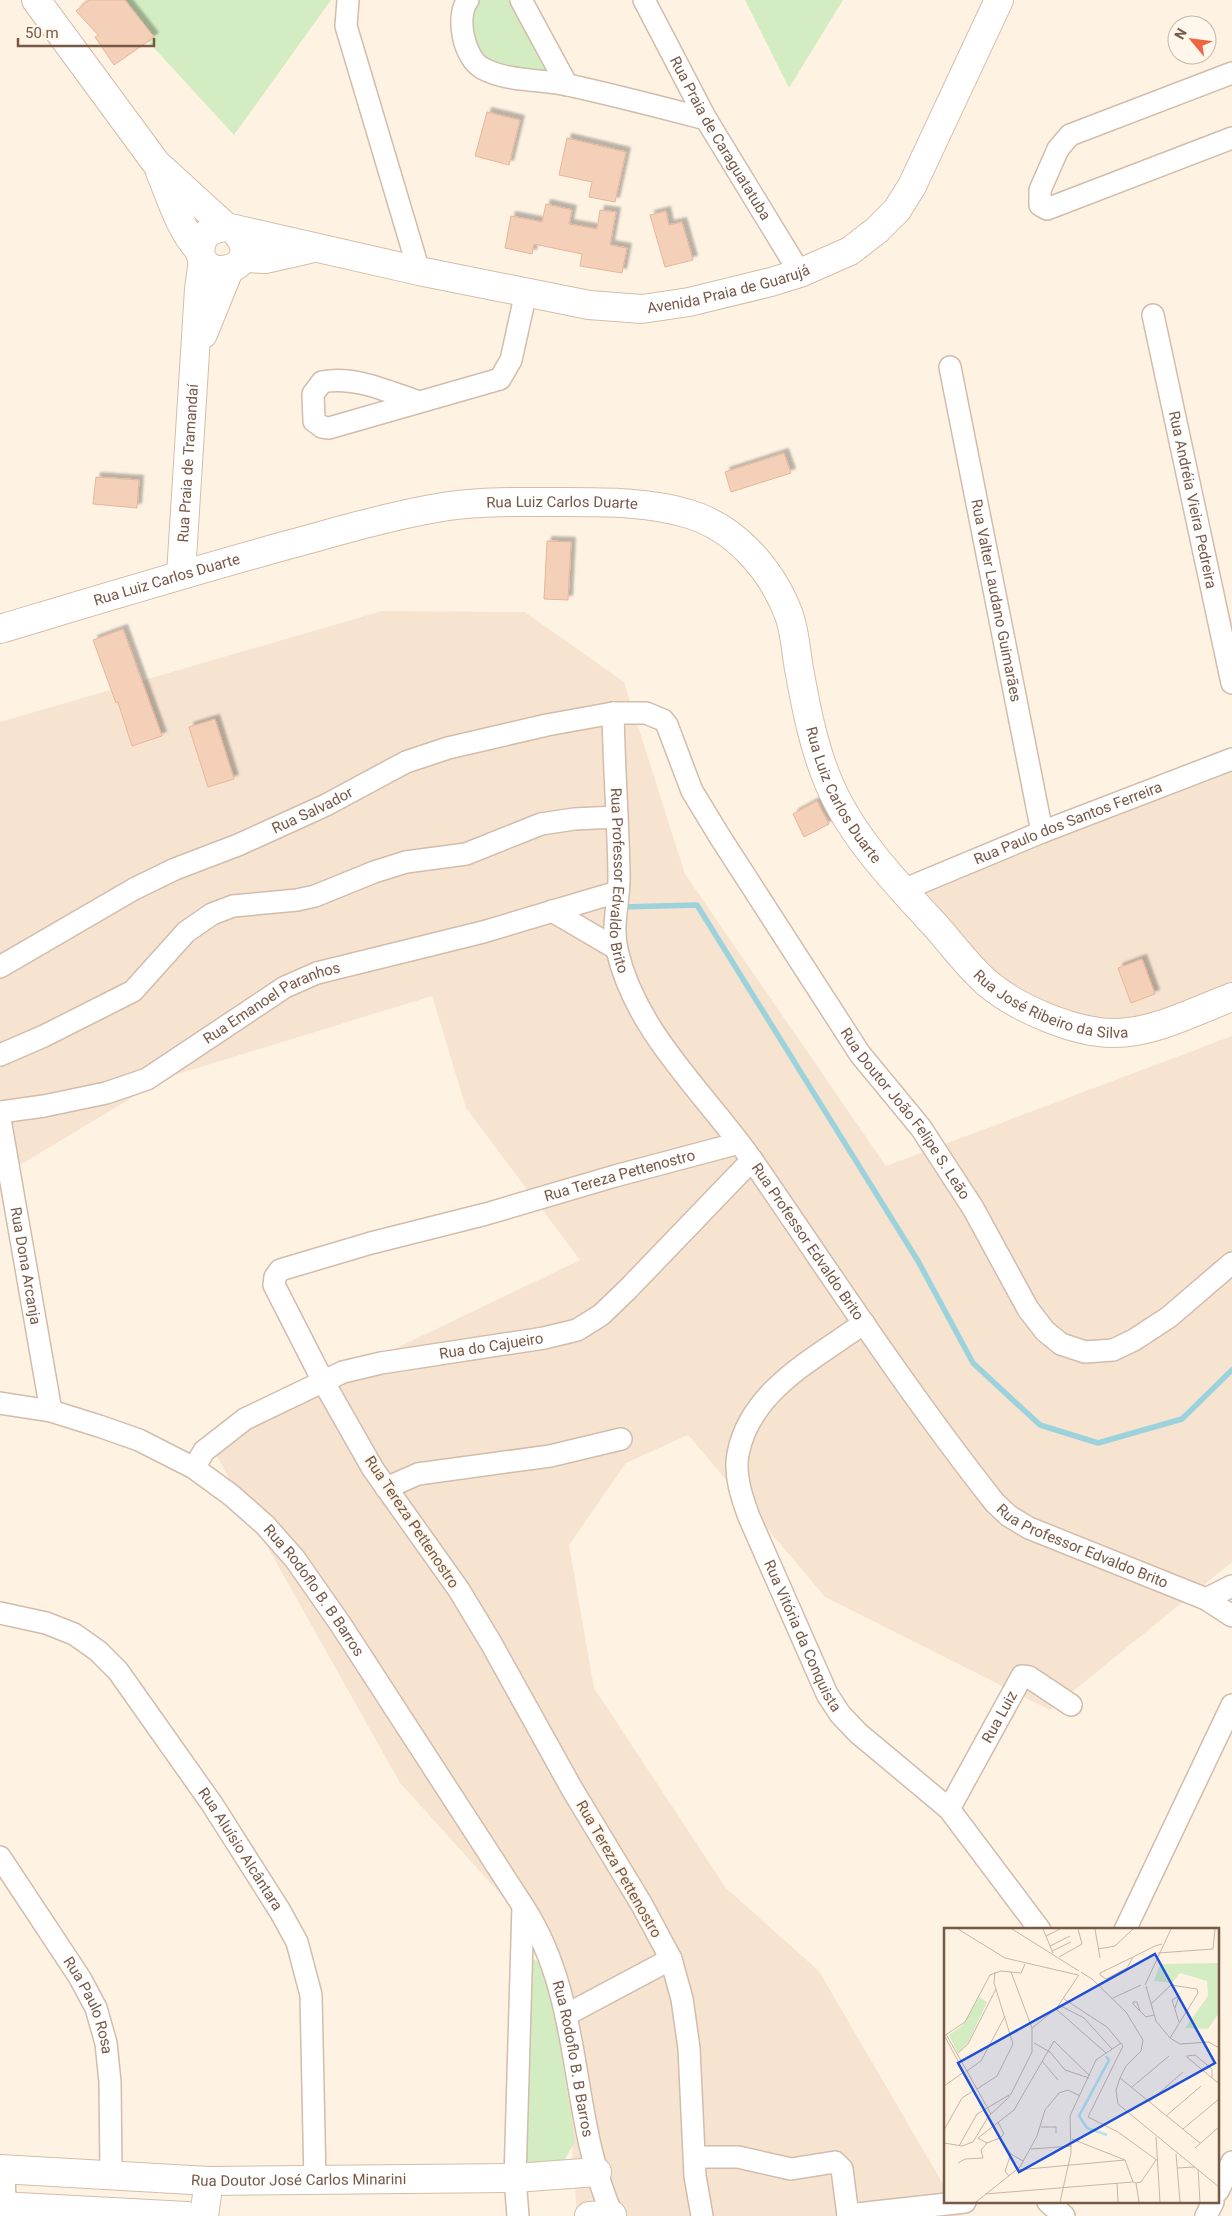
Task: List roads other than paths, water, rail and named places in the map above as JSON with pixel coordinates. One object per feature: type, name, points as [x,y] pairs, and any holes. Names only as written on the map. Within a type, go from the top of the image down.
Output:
[{"type":"street","points":[[36,0],[156,163],[242,238],[244,248],[236,264],[214,269],[191,242],[156,163]]},
{"type":"street","points":[[348,0],[346,26],[419,271]]},
{"type":"street","points":[[468,0],[460,15],[468,54],[475,63],[495,74],[567,85],[706,119]]},
{"type":"street","points":[[521,0],[567,85]]},
{"type":"street","name":"Rua Praia de Caraguatatuba","points":[[644,0],[706,119],[800,273]]},
{"type":"street","name":"Avenida Praia de Guarujá","points":[[230,229],[419,271],[589,305],[642,309],[689,302],[800,273],[850,250],[877,230],[897,210],[912,186],[1000,0]]},
{"type":"street","points":[[1232,73],[1070,135],[1058,149],[1040,190],[1040,205],[1047,209],[1232,138]]},
{"type":"street","points":[[202,255],[202,241],[208,233],[216,228],[230,229]]},
{"type":"street","name":"Avenida Praia de Guarujá","points":[[236,264],[313,248]]},
{"type":"street","name":"Rua Praia de Tramandaí","points":[[181,574],[196,351],[198,289],[202,255]]},
{"type":"street","name":"Rua Praia de Tramandaí","points":[[196,351],[236,264]]},
{"type":"street","points":[[419,402],[500,379],[511,360],[526,292]]},
{"type":"street","name":"Rua Andréia Vieira Pedreira","points":[[1153,315],[1232,684]]},
{"type":"street","name":"Rua Valter Laudano Guimarães","points":[[950,367],[1042,832]]},
{"type":"street","name":"Rua Luiz Carlos Duarte","points":[[0,629],[181,574],[366,524],[453,506],[498,503],[599,502],[645,506],[690,514],[725,531],[750,551],[771,579],[790,617],[806,707],[829,784],[853,826],[903,890]]},
{"type":"street","name":"Rua Salvador","points":[[0,967],[134,889],[175,870],[238,845],[326,804],[406,762],[448,748],[547,725],[613,713],[646,713]]},
{"type":"street","name":"Rua Professor Edvaldo Brito","points":[[613,713],[619,876],[614,914],[617,950],[630,989],[641,1011],[664,1046],[746,1152],[802,1236],[972,1474],[995,1503],[1009,1516],[1029,1528],[1206,1599],[1232,1616]]},
{"type":"street","name":"Rua Doutor João Felipe S. Leão","points":[[646,713],[662,720],[667,725],[692,791],[720,838],[860,1054],[921,1128],[973,1208],[1028,1309],[1045,1331],[1061,1344],[1085,1352],[1113,1350],[1134,1340],[1169,1317],[1232,1262]]},
{"type":"street","name":"Rua Paulo dos Santos Ferreira","points":[[903,890],[1042,832],[1232,760]]},
{"type":"street","points":[[0,1056],[133,991],[186,932],[198,922],[219,911],[233,906],[297,900],[315,896],[374,872],[406,862],[466,854],[541,824],[574,818],[616,817]]},
{"type":"street","name":"Rua José Ribeiro da Silva","points":[[903,890],[988,983],[1021,1004],[1065,1026],[1089,1031],[1117,1033],[1160,1024],[1232,997]]},
{"type":"street","name":"Rua Emanoel Paranhos","points":[[0,1112],[44,1106],[106,1093],[147,1079],[286,987],[317,973],[483,932],[617,892]]},
{"type":"street","points":[[552,911],[617,950]]},
{"type":"street","name":"Rua Dona Arcanja","points":[[0,1119],[51,1411]]},
{"type":"street","name":"Rua Tereza Pettenostro","points":[[702,2216],[696,2176],[689,2048],[682,1999],[671,1959],[642,1905],[572,1789],[491,1643],[459,1590],[386,1488],[323,1381],[274,1285],[275,1277],[280,1270],[371,1243],[486,1214],[615,1176],[746,1152]]},
{"type":"street","name":"Rua do Cajueiro","points":[[194,1468],[204,1451],[245,1419],[343,1372],[381,1363],[544,1338],[577,1330],[601,1315],[629,1288],[746,1152]]},
{"type":"street","name":"Rua Vitória da Conquista","points":[[864,1323],[778,1385],[763,1400],[747,1426],[737,1455],[740,1490],[749,1517],[827,1694],[840,1714],[858,1733],[949,1809],[1038,1928]]},
{"type":"street","name":"Rua Rodoflo B. B Barros","points":[[0,1404],[51,1411],[140,1440],[194,1468],[231,1495],[265,1525],[295,1559],[341,1625],[523,1906],[549,1953],[561,1987],[605,2216]]},
{"type":"street","points":[[386,1488],[426,1472],[550,1456],[621,1439]]},
{"type":"street","points":[[1206,1599],[1232,1586]]},
{"type":"street","name":"Rua Aluísio Alcântara","points":[[0,1613],[46,1623],[74,1634],[98,1652],[118,1671],[212,1804],[280,1910],[298,1942],[311,1995],[316,2182]]},
{"type":"street","name":"Rua Luiz","points":[[949,1809],[1022,1676],[1029,1677],[1071,1705]]},
{"type":"street","points":[[1126,1928],[1232,1705]]},
{"type":"street","name":"Rua Paulo Rosa","points":[[0,1857],[80,1978],[96,2008],[106,2042],[110,2082],[111,2174]]},
{"type":"street","points":[[518,2216],[515,2178],[523,1906]]},
{"type":"street","points":[[566,2015],[671,1959]]},
{"type":"street","points":[[695,2156],[738,2158],[791,2169],[835,2162],[842,2169],[848,2216],[948,2204]]},
{"type":"street","points":[[1220,2186],[1232,2162]]},
{"type":"street","points":[[2,2169],[2,2206],[109,2214],[187,2216]]},
{"type":"street","name":"Rua Doutor José Carlos Minarini","points":[[2,2169],[209,2181],[316,2182],[515,2178],[597,2172]]},
{"type":"street","points":[[204,2216],[209,2181]]},
{"type":"street","points":[[1050,2204],[1064,2216]]},
{"type":"street","points":[[1198,2204],[1204,2216]]},
{"type":"street","points":[[1204,2216],[1212,2204]]},
{"type":"waterway","points":[[621,907],[697,905],[918,1261],[973,1363],[1040,1425],[1098,1443],[1182,1419],[1232,1370]]}]
